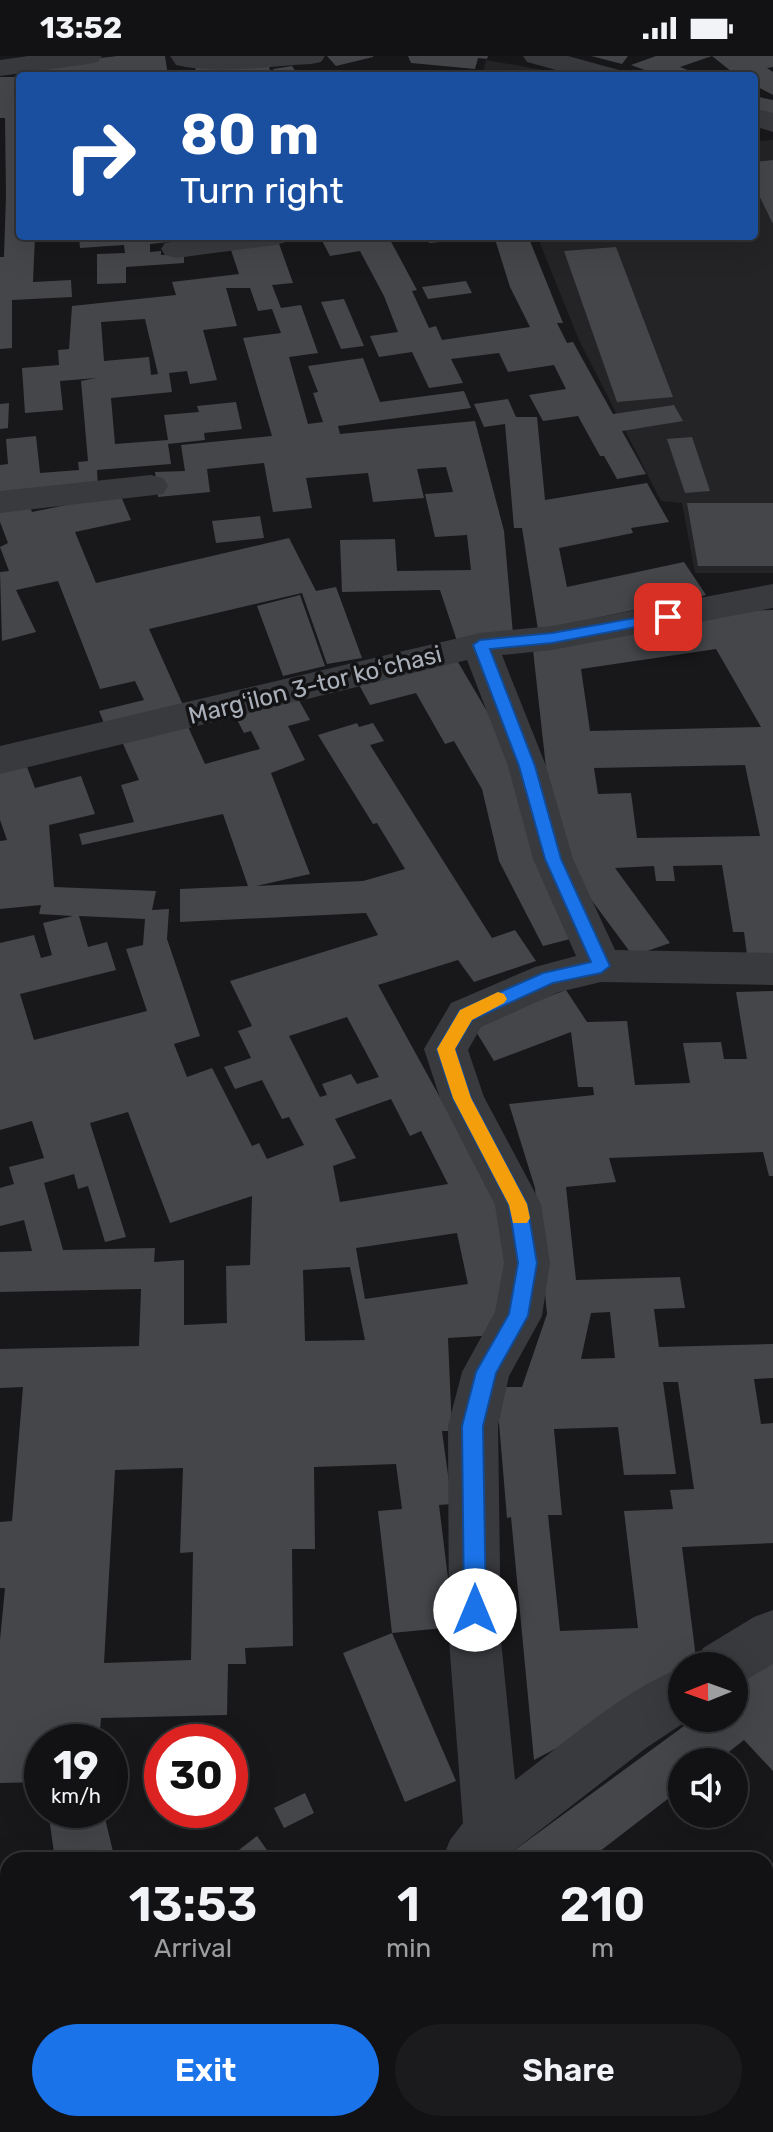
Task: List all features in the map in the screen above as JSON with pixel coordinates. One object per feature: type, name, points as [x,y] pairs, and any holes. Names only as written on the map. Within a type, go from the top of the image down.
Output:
[{"type":"street","points":[[0,68],[88,56]]},
{"type":"street","points":[[186,64],[311,56]]},
{"type":"street","points":[[537,56],[595,72]]},
{"type":"street","points":[[176,249],[245,240]]},
{"type":"street","points":[[0,502],[151,486]]},
{"type":"street","name":"Margʻilon 3-tor koʻchasi","points":[[0,760],[480,645],[552,638],[773,596]]},
{"type":"street","points":[[480,645],[527,766],[553,859],[601,966]]},
{"type":"street","points":[[481,1846],[473,1426],[486,1372],[518,1316],[527,1263],[518,1204],[462,1098],[446,1049],[466,1015],[550,978],[601,966],[773,969]]},
{"type":"street","points":[[745,1652],[773,1635]]},
{"type":"street","points":[[481,1846],[627,1729],[668,1702]]},
{"type":"shaded area","points":[[486,60],[555,72],[483,72]]},
{"type":"shaded area","points":[[773,140],[773,573],[695,573],[682,503],[661,501],[579,340],[539,240],[758,240],[758,141]]},
{"type":"building","points":[[117,56],[165,56],[167,72],[24,72],[24,67]]},
{"type":"building","points":[[327,56],[373,56],[373,57],[336,66]]},
{"type":"building","points":[[408,56],[488,56],[487,59],[478,58],[475,69],[411,63]]},
{"type":"building","points":[[591,56],[628,56],[622,64]]},
{"type":"building","points":[[656,56],[712,56],[680,67],[692,72],[650,72],[631,65]]},
{"type":"building","points":[[712,56],[773,56],[773,67],[767,68],[773,72],[773,95],[758,87],[758,72],[732,72]]},
{"type":"building","points":[[268,61],[270,72],[196,72],[195,67]]},
{"type":"building","points":[[292,66],[296,72],[275,72],[273,69]]},
{"type":"building","points":[[0,77],[16,77],[16,240],[35,240],[33,282],[71,280],[72,297],[12,300],[12,348],[0,349],[0,257],[4,257],[6,195],[5,118],[0,118]]},
{"type":"building","points":[[758,97],[773,100],[773,118],[758,112]]},
{"type":"building","points":[[773,160],[773,224],[758,193],[758,162]]},
{"type":"building","points":[[79,240],[188,240],[150,244],[150,252],[184,254],[184,263],[126,267],[126,283],[97,284],[97,254],[125,253],[124,245],[80,248]]},
{"type":"building","points":[[278,240],[293,283],[272,285],[281,308],[301,305],[318,353],[289,357],[308,424],[323,422],[313,393],[318,392],[308,366],[363,358],[380,402],[464,391],[471,408],[338,426],[340,434],[475,421],[504,531],[513,634],[457,641],[440,590],[342,592],[340,540],[395,539],[397,571],[471,570],[467,535],[435,537],[425,494],[453,492],[446,467],[417,469],[424,498],[373,502],[368,473],[306,478],[312,508],[273,512],[264,463],[207,469],[210,492],[158,497],[155,472],[185,471],[181,445],[272,436],[243,338],[281,333],[272,309],[258,311],[250,288],[226,288],[237,326],[203,330],[217,380],[190,384],[187,371],[169,373],[172,392],[111,398],[115,444],[168,440],[164,415],[199,412],[197,406],[236,402],[242,429],[204,433],[205,440],[168,444],[171,464],[97,470],[98,488],[0,493],[0,465],[8,464],[6,439],[36,436],[40,473],[79,470],[78,462],[88,461],[81,381],[96,378],[60,381],[63,410],[25,413],[22,368],[59,365],[58,350],[69,349],[72,306],[176,295],[172,282],[239,274],[229,244]],"holes":[[[145,319],[158,374],[151,375],[149,357],[104,361],[101,322]]]},
{"type":"building","points":[[322,240],[390,240],[417,290],[412,291],[429,328],[436,326],[442,340],[530,327],[510,287],[495,240],[530,240],[563,323],[557,323],[567,343],[573,342],[613,414],[674,405],[683,421],[622,431],[646,474],[617,479],[578,416],[543,421],[529,395],[566,389],[554,365],[508,372],[499,353],[451,359],[463,383],[429,388],[412,352],[379,357],[370,336],[398,332],[384,296],[360,251],[330,256]]},
{"type":"building","points":[[428,240],[465,240],[429,243]]},
{"type":"building","points":[[616,247],[673,397],[617,402],[564,251]]},
{"type":"building","points":[[466,281],[472,293],[428,299],[422,287]]},
{"type":"building","points":[[344,299],[364,346],[341,349],[321,302]]},
{"type":"building","points":[[508,399],[516,417],[537,417],[545,500],[647,483],[669,522],[631,528],[633,533],[559,548],[567,587],[684,562],[706,595],[538,630],[522,528],[514,528],[505,424],[484,427],[474,404]]},
{"type":"building","points":[[9,403],[8,428],[0,429],[0,404]]},
{"type":"building","points":[[692,437],[710,491],[685,493],[667,439]]},
{"type":"building","points":[[120,494],[131,520],[75,532],[96,583],[289,538],[316,591],[336,587],[362,658],[327,664],[302,593],[149,629],[183,705],[106,728],[99,711],[144,700],[135,681],[100,689],[58,581],[16,590],[36,632],[2,641],[0,572],[9,571],[0,547],[8,543],[0,522],[0,507],[28,501],[32,512]]},
{"type":"building","points":[[687,503],[773,503],[773,566],[698,566]]},
{"type":"building","points":[[260,516],[264,538],[216,543],[212,521]]},
{"type":"building","points":[[300,595],[325,666],[283,676],[257,606]]},
{"type":"building","points":[[773,610],[773,962],[748,962],[744,932],[733,932],[722,865],[673,866],[675,881],[656,881],[654,866],[615,868],[670,943],[633,956],[567,867],[549,795],[533,650],[736,611]],"holes":[[[716,649],[761,727],[590,731],[581,669]],[[745,765],[760,836],[637,838],[631,793],[598,794],[594,768]]]},
{"type":"building","points":[[455,657],[498,730],[578,937],[543,946],[499,861],[482,789],[454,741],[445,744],[416,693],[370,705],[358,683]]},
{"type":"building","points":[[296,695],[310,720],[288,726],[305,760],[271,773],[310,874],[256,886],[363,881],[405,869],[318,735],[357,723],[359,727],[373,723],[384,741],[370,745],[492,938],[515,930],[536,961],[474,982],[458,960],[378,985],[453,1121],[491,1177],[521,1291],[497,1335],[448,1338],[452,1431],[442,1431],[452,1504],[439,1505],[454,1627],[392,1633],[378,1511],[402,1509],[396,1464],[314,1467],[315,1549],[292,1549],[293,1646],[245,1648],[246,1664],[228,1664],[227,1715],[101,1718],[100,1724],[24,1724],[24,1782],[0,1783],[0,1640],[5,1588],[0,1588],[0,1522],[12,1521],[23,1387],[0,1388],[0,1349],[139,1346],[141,1289],[0,1292],[0,1252],[32,1251],[24,1220],[0,1226],[0,1188],[14,1184],[9,1167],[44,1158],[32,1121],[0,1130],[0,943],[34,935],[41,958],[52,955],[43,923],[73,916],[39,914],[41,905],[0,909],[0,841],[7,840],[0,820],[0,765],[24,759],[35,788],[81,776],[95,814],[49,825],[54,887],[156,891],[152,910],[169,909],[167,939],[200,1036],[174,1044],[187,1077],[212,1068],[252,1146],[259,1143],[267,1159],[304,1145],[289,1117],[282,1119],[262,1080],[235,1089],[224,1067],[251,1058],[238,1031],[252,1026],[230,981],[378,935],[366,913],[180,922],[180,889],[248,886],[223,814],[82,845],[79,834],[134,822],[121,785],[139,780],[120,737],[185,720],[205,764],[260,749],[251,731],[244,733],[233,712]],"holes":[[[79,916],[145,919],[143,945],[126,949],[147,1011],[34,1040],[20,994],[116,970],[107,942],[88,947]],[[347,1017],[379,1077],[357,1084],[351,1074],[322,1084],[327,1095],[320,1097],[289,1036]],[[391,1099],[410,1136],[421,1131],[448,1184],[340,1202],[333,1166],[356,1158],[335,1119]],[[128,1112],[170,1223],[252,1196],[250,1265],[226,1266],[227,1323],[184,1325],[184,1260],[154,1262],[155,1248],[63,1250],[44,1183],[74,1174],[78,1189],[88,1186],[105,1242],[126,1237],[90,1123]],[[457,1233],[468,1284],[365,1299],[356,1248]],[[350,1267],[365,1340],[305,1341],[303,1270]],[[183,1468],[180,1553],[193,1552],[191,1660],[104,1663],[115,1470]]]},
{"type":"building","points":[[566,990],[587,1022],[627,1021],[635,1085],[690,1083],[683,1043],[721,1042],[724,1059],[747,1059],[736,992],[773,991],[773,1176],[769,1176],[763,1152],[609,1158],[616,1182],[566,1187],[576,1280],[680,1277],[685,1308],[654,1309],[659,1347],[773,1344],[773,1378],[754,1379],[761,1424],[773,1423],[773,1543],[682,1547],[695,1652],[668,1652],[668,1689],[534,1760],[496,1387],[522,1387],[547,1314],[535,1188],[509,1104],[594,1095],[593,1087],[578,1087],[571,1032],[494,1061],[472,1025]],"holes":[[[610,1312],[615,1358],[581,1359],[591,1313]],[[663,1382],[678,1382],[694,1489],[670,1490],[673,1509],[624,1511],[638,1628],[560,1631],[548,1515],[562,1515],[554,1429],[618,1427],[624,1475],[676,1474]]]},
{"type":"building","points":[[392,1633],[456,1781],[405,1802],[343,1653]]},
{"type":"building","points":[[773,1652],[773,1771],[744,1740],[734,1748],[668,1748],[668,1799],[599,1852],[512,1852],[676,1732],[748,1732],[748,1674]]},
{"type":"building","points":[[305,1793],[314,1813],[284,1828],[274,1808]]},
{"type":"building","points":[[51,1828],[107,1828],[113,1852],[54,1852]]},
{"type":"building","points":[[257,1836],[268,1852],[236,1852]]},
{"type":"slow traffic","points":[[498,999],[466,1015],[446,1049],[462,1098],[518,1204],[520,1218]]},
{"type":"route","points":[[475,1610],[473,1426],[486,1372],[518,1316],[527,1263],[518,1204],[462,1098],[446,1049],[466,1015],[502,996],[550,978],[601,966],[553,859],[527,766],[480,645],[552,638],[668,617]]}]
